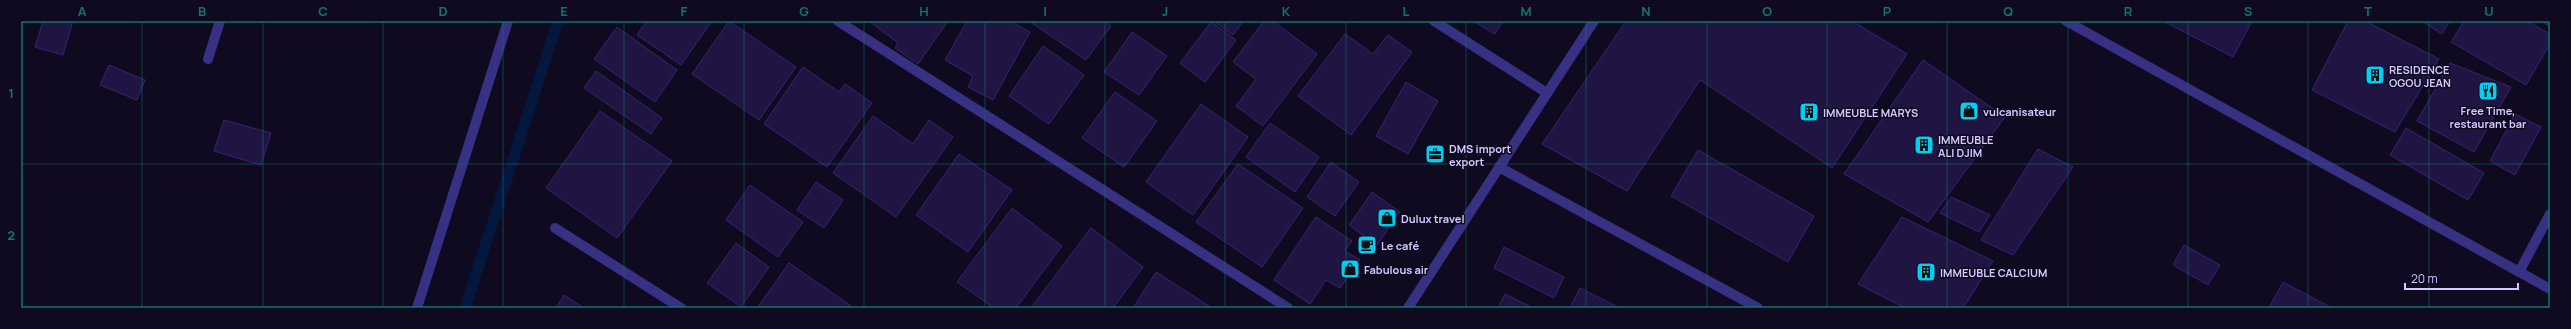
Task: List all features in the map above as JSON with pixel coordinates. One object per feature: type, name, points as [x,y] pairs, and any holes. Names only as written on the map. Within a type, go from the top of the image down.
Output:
[{"type":"street","points":[[208,59],[220,21]]},
{"type":"street","points":[[417,308],[508,21]]},
{"type":"street","points":[[838,21],[1288,308]]},
{"type":"street","points":[[1434,21],[1547,93]]},
{"type":"street","points":[[1408,308],[1594,21]]},
{"type":"street","points":[[2066,21],[2550,289]]},
{"type":"street","points":[[1499,167],[1758,308]]},
{"type":"street","points":[[2519,272],[2550,214]]},
{"type":"street","points":[[555,228],[681,308]]},
{"type":"building","points":[[43,21],[73,21],[63,55],[35,47]]},
{"type":"building","points":[[647,21],[712,21],[681,65],[637,35]]},
{"type":"building","points":[[729,21],[796,67],[759,120],[692,74]]},
{"type":"building","points":[[869,21],[948,21],[918,64],[895,48],[898,43]]},
{"type":"building","points":[[967,21],[1010,21],[1030,32],[993,100],[968,87],[973,76],[945,60]]},
{"type":"building","points":[[1029,21],[1105,21],[1111,26],[1086,60]]},
{"type":"building","points":[[1213,21],[1243,21],[1233,35]]},
{"type":"building","points":[[1264,21],[1273,21],[1317,54],[1263,126],[1236,106],[1256,79],[1233,62]]},
{"type":"building","points":[[1473,21],[1503,21],[1495,34]]},
{"type":"building","name":"IMMEUBLE MARYS","points":[[1626,21],[1852,21],[1907,54],[1832,168],[1700,80],[1627,191],[1542,144]]},
{"type":"building","points":[[2163,21],[2252,21],[2233,57]]},
{"type":"building","name":"RESIDENCE OGOU JEAN","points":[[2348,21],[2365,21],[2439,59],[2395,132],[2312,90]]},
{"type":"building","points":[[2422,21],[2450,21],[2442,34]]},
{"type":"building","points":[[2464,21],[2527,21],[2550,34],[2550,44],[2526,85],[2451,42]]},
{"type":"building","points":[[2541,21],[2550,21],[2550,27]]},
{"type":"building","points":[[1211,22],[1236,40],[1205,82],[1180,63]]},
{"type":"building","points":[[617,27],[677,70],[655,102],[594,59]]},
{"type":"building","points":[[1132,32],[1167,56],[1139,95],[1104,72]]},
{"type":"building","points":[[1345,34],[1373,54],[1388,35],[1412,52],[1351,135],[1298,96]]},
{"type":"building","points":[[1043,46],[1084,75],[1049,124],[1009,96]]},
{"type":"building","name":"IMMEUBLE ALI DJIM","points":[[1923,60],[2005,117],[1928,222],[1844,174]]},
{"type":"building","points":[[2450,63],[2511,87],[2474,152],[2417,121]]},
{"type":"building","points":[[109,65],[145,80],[137,100],[100,85]]},
{"type":"building","points":[[803,67],[839,92],[845,84],[872,103],[827,167],[764,124]]},
{"type":"building","points":[[596,71],[662,118],[651,134],[584,88]]},
{"type":"building","points":[[1406,82],[1438,101],[1408,154],[1376,136]]},
{"type":"building","points":[[1115,92],[1157,121],[1124,167],[1082,138]]},
{"type":"building","points":[[1201,104],[1248,137],[1193,215],[1146,182]]},
{"type":"building","points":[[600,111],[672,161],[617,238],[546,188]]},
{"type":"building","points":[[2515,114],[2541,127],[2515,175],[2490,161]]},
{"type":"building","points":[[873,116],[913,144],[929,120],[953,137],[896,217],[833,173]]},
{"type":"building","points":[[224,120],[271,133],[261,165],[214,151]]},
{"type":"building","points":[[1270,123],[1319,157],[1295,192],[1246,157]]},
{"type":"building","points":[[2406,128],[2484,173],[2468,200],[2390,155]]},
{"type":"building","points":[[2038,149],[2073,167],[2013,255],[1981,240]]},
{"type":"building","points":[[1698,150],[1814,216],[1788,262],[1671,196]]},
{"type":"building","points":[[959,154],[1012,190],[968,252],[916,215]]},
{"type":"building","points":[[1331,162],[1359,182],[1335,216],[1307,197]]},
{"type":"building","points":[[1238,164],[1303,208],[1262,267],[1196,222]]},
{"type":"building","points":[[816,182],[843,200],[824,228],[797,210]]},
{"type":"building","points":[[750,185],[803,222],[778,257],[726,220]]},
{"type":"building","points":[[1372,192],[1400,212],[1377,245],[1349,225]]},
{"type":"building","points":[[1951,197],[1990,215],[1979,232],[1940,213]]},
{"type":"building","points":[[1012,208],[1062,246],[1016,308],[994,308],[957,282]]},
{"type":"building","points":[[1316,217],[1352,241],[1345,251],[1360,260],[1340,288],[1326,280],[1310,304],[1274,280]]},
{"type":"building","name":"IMMEUBLE CALCIUM","points":[[1902,217],[1993,261],[1963,308],[1905,308],[1858,284]]},
{"type":"building","points":[[1091,228],[1143,267],[1113,308],[1031,308]]},
{"type":"building","points":[[736,243],[769,267],[741,307],[707,283]]},
{"type":"building","points":[[2184,245],[2220,265],[2208,285],[2173,265]]},
{"type":"building","points":[[1504,247],[1564,277],[1554,298],[1494,268]]},
{"type":"building","points":[[789,263],[854,308],[757,308]]},
{"type":"building","points":[[1156,272],[1212,308],[1133,308]]},
{"type":"building","points":[[2283,282],[2332,308],[2269,308]]},
{"type":"building","points":[[1580,288],[1620,308],[1570,308]]},
{"type":"building","points":[[1505,294],[1533,308],[1498,308]]},
{"type":"building","points":[[564,295],[584,308],[556,308]]},
{"type":"waterway","points":[[465,308],[558,21]]},
{"type":"place","name":"RESIDENCE OGOU JEAN","points":[[2375,75]]},
{"type":"place","name":"Free Time, restaurant bar","points":[[2488,91]]},
{"type":"place","name":"vulcanisateur","points":[[1969,111]]},
{"type":"place","name":"IMMEUBLE MARYS","points":[[1809,112]]},
{"type":"place","name":"IMMEUBLE ALI DJIM","points":[[1924,145]]},
{"type":"place","name":"DMS import export","points":[[1435,154]]},
{"type":"place","name":"Dulux travel","points":[[1387,218]]},
{"type":"place","name":"Le café","points":[[1367,245]]},
{"type":"place","name":"Fabulous air","points":[[1350,269]]},
{"type":"place","name":"IMMEUBLE CALCIUM","points":[[1926,272]]}]
